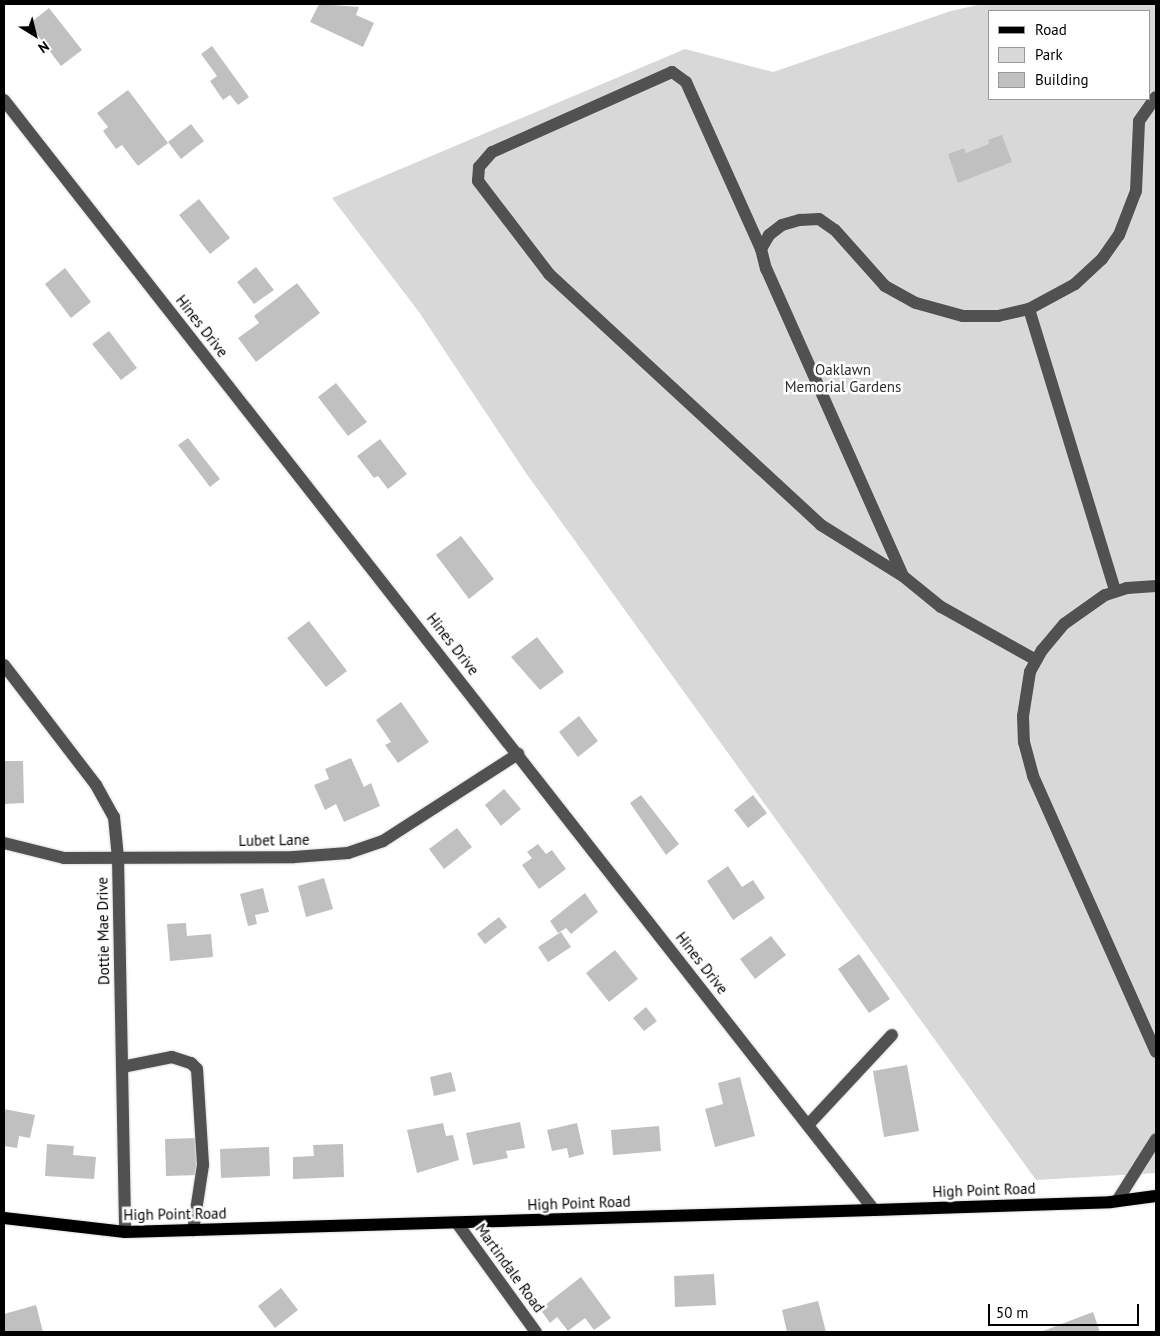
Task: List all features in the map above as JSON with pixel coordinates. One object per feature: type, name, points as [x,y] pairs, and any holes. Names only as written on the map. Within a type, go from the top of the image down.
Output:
[{"type":"main road","name":"High Point Road","points":[[4,1218],[125,1232],[874,1210],[1117,1201],[1156,1196]]},
{"type":"street","points":[[903,576],[766,269],[761,249],[686,82],[672,72],[492,152],[479,167],[478,181],[550,274],[821,525],[903,576],[941,607],[1036,660]]},
{"type":"street","points":[[761,249],[769,235],[782,225],[800,220],[819,220],[835,230],[885,286],[911,301],[963,316],[998,316],[1029,309],[1075,284],[1102,259],[1119,235],[1136,191],[1139,121],[1156,97]]},
{"type":"street","name":"Hines Drive","points":[[4,100],[874,1210]]},
{"type":"street","points":[[1029,309],[1115,591]]},
{"type":"street","points":[[1156,586],[1115,591],[1072,616],[1049,640],[1036,660],[1027,682],[1023,704],[1024,742],[1029,764],[1156,1052]]},
{"type":"street","name":"Dottie Mae Drive","points":[[4,665],[96,784],[114,817],[118,858],[125,1232]]},
{"type":"street","name":"Lubet Lane","points":[[4,843],[64,858],[294,857],[366,849],[518,754]]},
{"type":"street","points":[[808,1125],[892,1035]]},
{"type":"street","points":[[122,1067],[172,1057],[191,1063],[197,1069],[203,1165],[193,1230]]},
{"type":"street","points":[[1117,1201],[1156,1139]]},
{"type":"street","name":"Martindale Road","points":[[457,1223],[536,1332]]},
{"type":"green space","name":"Oaklawn Memorial Gardens","points":[[982,4],[1156,4],[1156,1173],[1036,1180],[526,473],[419,312],[332,198],[685,49],[773,72],[951,11]]},
{"type":"building","points":[[319,4],[359,7],[356,15],[374,23],[363,47],[310,22]]},
{"type":"building","points":[[49,8],[82,50],[61,66],[29,24]]},
{"type":"building","points":[[212,46],[249,97],[238,105],[230,95],[223,100],[210,81],[217,76],[201,54]]},
{"type":"building","points":[[128,90],[168,143],[138,166],[122,145],[116,149],[103,131],[108,127],[97,113]]},
{"type":"building","points":[[191,124],[204,141],[181,159],[168,142]]},
{"type":"building","points":[[1002,135],[1012,162],[958,183],[948,154],[964,148],[966,153],[989,144],[988,140]]},
{"type":"building","points":[[199,199],[230,238],[210,254],[179,215]]},
{"type":"building","points":[[256,267],[274,290],[254,304],[237,282]]},
{"type":"building","points":[[65,268],[91,302],[71,318],[45,284]]},
{"type":"building","points":[[297,283],[320,313],[256,362],[238,338],[259,323],[254,316]]},
{"type":"building","points":[[109,331],[137,368],[121,380],[92,344]]},
{"type":"building","points":[[336,383],[367,422],[348,436],[318,397]]},
{"type":"building","points":[[188,438],[220,479],[210,487],[178,445]]},
{"type":"building","points":[[380,439],[407,474],[388,489],[378,476],[374,478],[357,456]]},
{"type":"building","points":[[461,536],[494,579],[469,599],[436,555]]},
{"type":"building","points":[[309,621],[347,671],[326,687],[287,638]]},
{"type":"building","points":[[537,637],[564,672],[540,690],[511,657]]},
{"type":"building","points":[[401,702],[429,742],[398,763],[385,745],[391,742],[376,720]]},
{"type":"building","points":[[579,716],[598,741],[578,757],[559,732]]},
{"type":"building","points":[[351,758],[364,787],[371,783],[380,806],[344,822],[336,804],[325,810],[314,785],[329,779],[325,769]]},
{"type":"building","points":[[4,761],[23,761],[24,803],[4,804]]},
{"type":"building","points":[[504,789],[521,809],[501,826],[485,805]]},
{"type":"building","points":[[641,795],[679,844],[666,855],[630,803]]},
{"type":"building","points":[[753,795],[767,813],[748,828],[734,810]]},
{"type":"building","points":[[457,828],[472,847],[444,869],[429,849]]},
{"type":"building","points":[[538,844],[546,854],[552,850],[566,869],[539,889],[522,865],[532,858],[527,852]]},
{"type":"building","points":[[728,866],[742,887],[753,880],[765,898],[733,920],[707,881]]},
{"type":"building","points":[[324,878],[333,909],[306,917],[298,886]]},
{"type":"building","points":[[263,888],[269,912],[255,915],[257,924],[248,926],[240,894]]},
{"type":"building","points":[[585,893],[598,912],[571,934],[566,928],[558,933],[550,921]]},
{"type":"building","points":[[499,917],[507,927],[485,944],[477,934]]},
{"type":"building","points":[[186,923],[187,936],[211,934],[213,957],[170,961],[167,924]]},
{"type":"building","points":[[561,932],[571,947],[548,962],[538,947]]},
{"type":"building","points":[[771,936],[786,955],[755,979],[740,959]]},
{"type":"building","points":[[615,950],[638,979],[609,1002],[586,973]]},
{"type":"building","points":[[859,954],[890,999],[869,1013],[838,969]]},
{"type":"building","points":[[646,1007],[657,1021],[644,1031],[633,1018]]},
{"type":"building","points":[[907,1065],[919,1131],[884,1137],[873,1071]]},
{"type":"building","points":[[451,1072],[456,1091],[434,1096],[430,1077]]},
{"type":"building","points":[[740,1077],[755,1136],[715,1147],[705,1109],[723,1104],[718,1083]]},
{"type":"building","points":[[4,1109],[35,1115],[30,1138],[19,1136],[17,1148],[4,1146]]},
{"type":"building","points":[[520,1122],[525,1148],[506,1151],[508,1158],[473,1165],[466,1133]]},
{"type":"building","points":[[443,1123],[446,1136],[453,1135],[459,1160],[417,1173],[407,1130]]},
{"type":"building","points":[[577,1123],[584,1154],[569,1158],[567,1148],[552,1151],[547,1130]]},
{"type":"building","points":[[659,1126],[661,1151],[613,1155],[611,1130]]},
{"type":"building","points":[[197,1138],[199,1175],[166,1176],[165,1139]]},
{"type":"building","points":[[47,1144],[74,1146],[73,1155],[96,1157],[94,1179],[45,1176]]},
{"type":"building","points":[[343,1144],[344,1177],[293,1179],[293,1157],[314,1156],[313,1145]]},
{"type":"building","points":[[269,1147],[270,1176],[221,1178],[220,1149]]},
{"type":"building","points":[[714,1274],[716,1305],[675,1307],[674,1276]]},
{"type":"building","points":[[581,1277],[611,1318],[594,1330],[585,1318],[568,1331],[557,1317],[550,1323],[540,1309]]},
{"type":"building","points":[[281,1288],[298,1310],[275,1328],[258,1306]]},
{"type":"building","points":[[818,1301],[826,1332],[787,1332],[782,1310]]},
{"type":"building","points":[[36,1305],[43,1332],[4,1332],[4,1314]]},
{"type":"building","points":[[1093,1312],[1100,1332],[1043,1331]]}]
